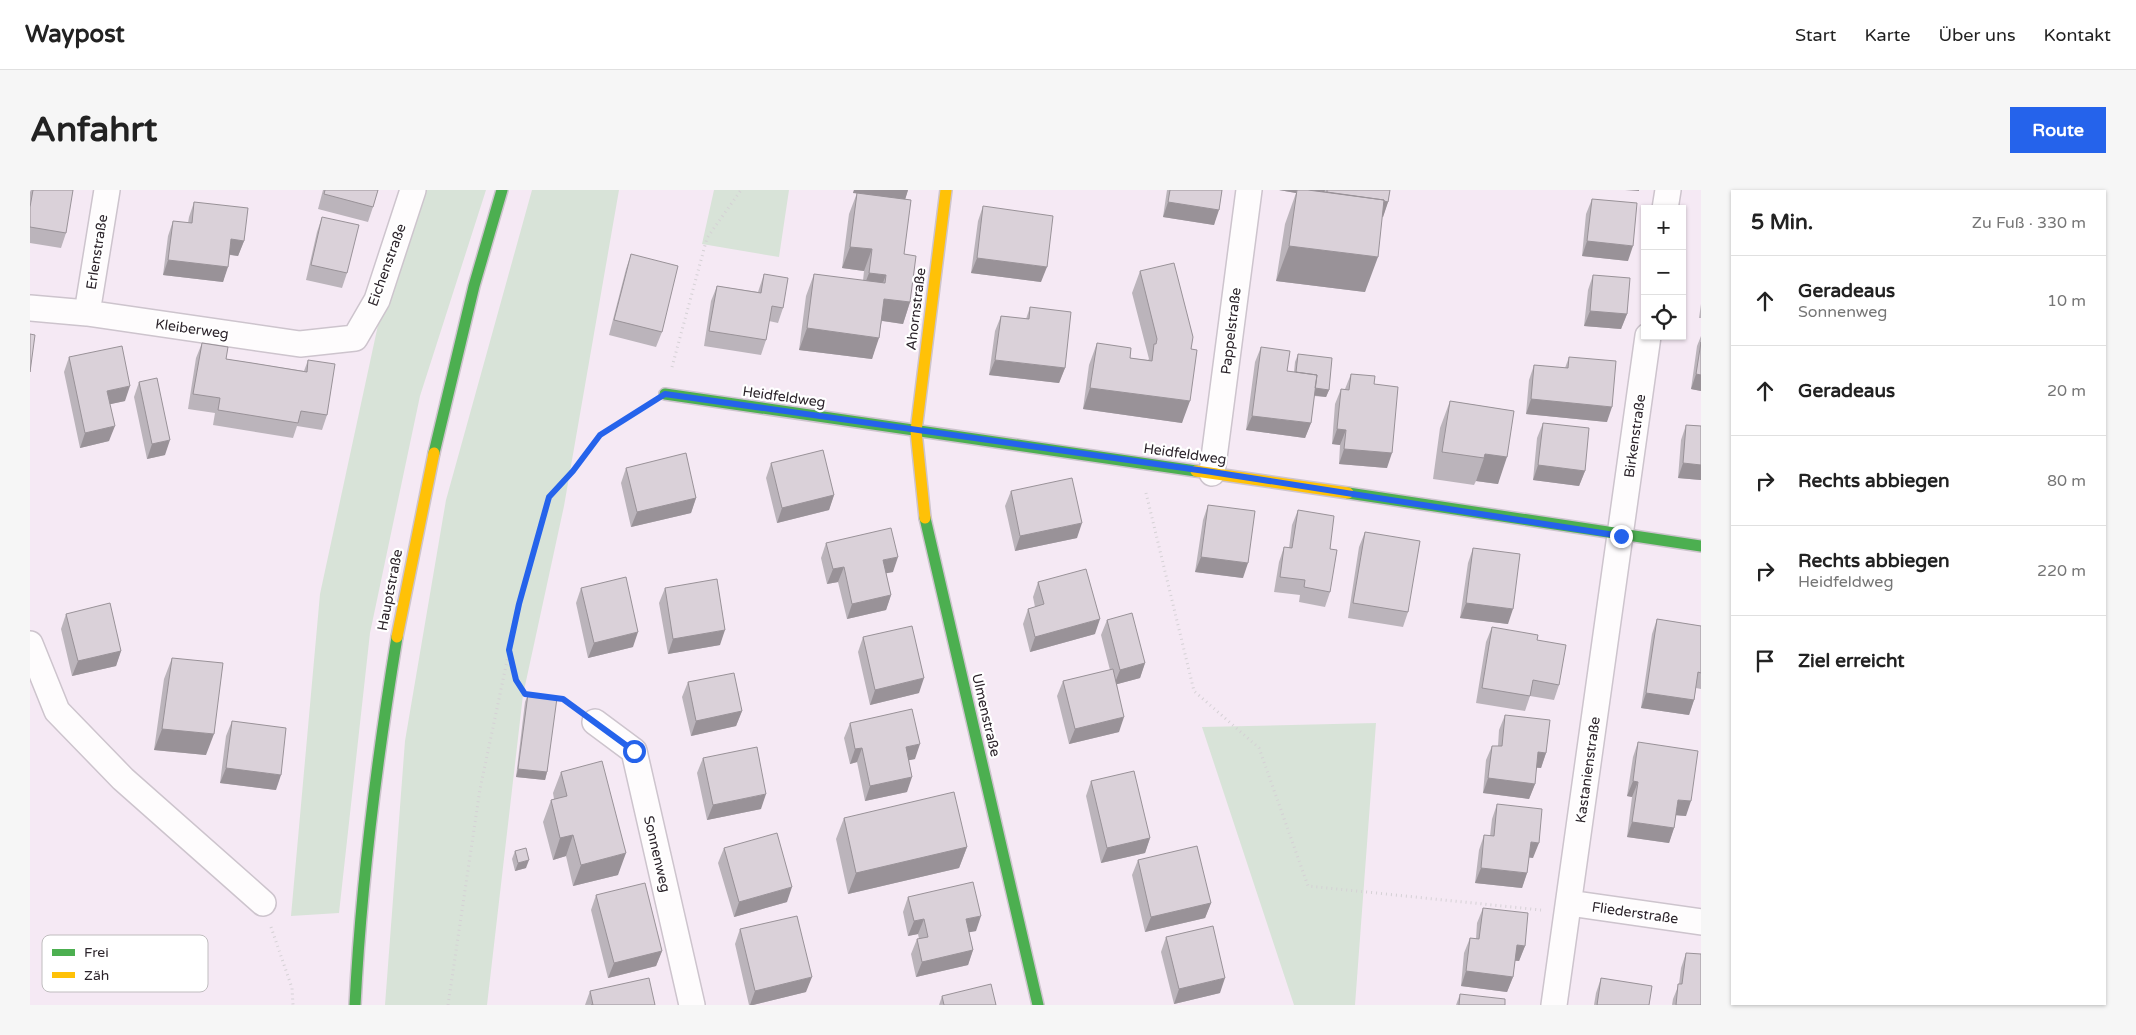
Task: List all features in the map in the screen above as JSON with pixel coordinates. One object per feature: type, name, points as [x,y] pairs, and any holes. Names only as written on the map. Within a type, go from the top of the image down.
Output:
[{"type":"street","name":"Erlenstraße","points":[[87,314],[107,190]]},
{"type":"street","name":"Eichenstraße","points":[[354,338],[377,300],[413,190]]},
{"type":"street","name":"Hauptstraße","points":[[355,1005],[357,965],[376,766],[403,596],[438,431],[489,227],[502,190]]},
{"type":"street","name":"Ahornstraße","points":[[916,431],[946,190]]},
{"type":"street","name":"Pappelstraße","points":[[1212,472],[1250,190]]},
{"type":"street","points":[[1666,205],[1668,190]]},
{"type":"street","name":"Kleiberweg","points":[[30,308],[87,314],[300,344],[354,338]]},
{"type":"street","name":"Birkenstraße","points":[[1621,536],[1647,340]]},
{"type":"street","name":"Heidfeldweg","points":[[665,394],[1212,472],[1621,536],[1701,546]]},
{"type":"street","name":"Ulmenstraße","points":[[916,431],[926,526],[1038,1005]]},
{"type":"street","name":"Kastanienstraße","points":[[1554,1005],[1621,536]]},
{"type":"street","points":[[30,644],[57,711],[123,779],[263,903]]},
{"type":"street","name":"Sonnenweg","points":[[595,722],[634,751],[692,1005]]},
{"type":"street","name":"Fliederstraße","points":[[1568,908],[1701,922]]},
{"type":"path","points":[[448,1005],[480,789],[519,604],[549,497],[573,471],[600,435],[665,394],[707,238],[741,190]]},
{"type":"path","points":[[1139,463],[1194,691],[1259,748],[1308,886],[1568,908]]},
{"type":"path","points":[[509,650],[516,680],[525,694],[534,695]]},
{"type":"path","points":[[544,696],[563,699],[595,722]]},
{"type":"path","points":[[263,903],[292,988],[293,1005]]},
{"type":"shaded area","points":[[420,190],[486,190],[420,396],[370,633],[339,913],[291,916],[320,594],[381,311]]},
{"type":"shaded area","points":[[532,190],[619,190],[564,506],[523,695],[487,1005],[385,1005],[405,741],[446,500]]},
{"type":"shaded area","points":[[714,190],[789,190],[779,257],[702,244]]},
{"type":"shaded area","points":[[1376,723],[1355,1005],[1294,1005],[1202,727]]},
{"type":"building","points":[[33,190],[73,190],[66,233],[30,227],[30,207]]},
{"type":"building","points":[[325,190],[378,190],[373,207],[324,194]]},
{"type":"building","points":[[1170,190],[1222,190],[1219,210],[1168,202]]},
{"type":"building","points":[[1297,190],[1384,200],[1378,257],[1289,246]]},
{"type":"building","points":[[1327,190],[1390,190],[1388,202],[1327,192]]},
{"type":"building","points":[[857,193],[911,200],[904,254],[916,256],[910,302],[884,299],[879,338],[807,328],[814,274],[885,283],[886,275],[869,273],[872,249],[850,247]]},
{"type":"building","points":[[1592,199],[1637,203],[1633,246],[1587,241]]},
{"type":"building","points":[[194,202],[248,208],[244,241],[231,239],[228,267],[168,260],[173,221],[192,223]]},
{"type":"building","points":[[983,206],[1053,216],[1047,267],[977,258]]},
{"type":"building","points":[[322,217],[359,225],[347,273],[311,265]]},
{"type":"building","points":[[631,254],[678,266],[662,332],[614,320]]},
{"type":"building","points":[[1174,263],[1193,337],[1191,349],[1197,350],[1190,401],[1090,388],[1097,343],[1131,348],[1130,358],[1152,361],[1154,344],[1156,344],[1157,339],[1140,271]]},
{"type":"building","points":[[764,274],[788,278],[783,308],[772,306],[766,340],[709,331],[717,286],[761,293]]},
{"type":"building","points":[[1593,275],[1630,278],[1627,314],[1590,311]]},
{"type":"building","points":[[1030,307],[1071,312],[1065,368],[995,360],[1001,316],[1029,319]]},
{"type":"building","points":[[30,334],[35,335],[30,372]]},
{"type":"building","points":[[1701,342],[1701,375],[1696,374]]},
{"type":"building","points":[[202,343],[228,347],[226,359],[307,372],[308,360],[335,364],[327,415],[301,411],[298,423],[218,410],[220,398],[193,394]]},
{"type":"building","points":[[122,346],[130,386],[107,391],[115,426],[85,433],[69,357]]},
{"type":"building","points":[[1261,347],[1290,351],[1287,371],[1317,375],[1311,423],[1252,416]]},
{"type":"building","points":[[1298,354],[1332,358],[1329,390],[1315,388],[1317,375],[1296,372]]},
{"type":"building","points":[[1569,357],[1616,361],[1612,407],[1531,399],[1534,365],[1568,368]]},
{"type":"building","points":[[1351,374],[1375,376],[1374,384],[1398,387],[1392,453],[1344,449],[1346,430],[1337,429],[1341,389],[1349,390]]},
{"type":"building","points":[[157,378],[170,440],[152,444],[139,382]]},
{"type":"building","points":[[1450,401],[1514,411],[1507,457],[1485,454],[1484,458],[1442,452]]},
{"type":"building","points":[[1543,423],[1589,428],[1585,471],[1538,465]]},
{"type":"building","points":[[1686,425],[1701,426],[1701,465],[1683,463]]},
{"type":"building","points":[[823,450],[834,495],[782,508],[771,463]]},
{"type":"building","points":[[686,453],[696,498],[637,512],[626,468]]},
{"type":"building","points":[[1072,478],[1082,523],[1020,536],[1011,491]]},
{"type":"building","points":[[1208,505],[1255,511],[1248,563],[1201,557]]},
{"type":"building","points":[[1298,510],[1334,516],[1330,549],[1337,550],[1330,592],[1304,587],[1305,580],[1280,577],[1284,547],[1292,548]]},
{"type":"building","points":[[891,528],[898,557],[883,560],[891,595],[852,604],[844,567],[833,569],[826,543]]},
{"type":"building","points":[[1365,532],[1420,541],[1408,612],[1353,603]]},
{"type":"building","points":[[1473,548],[1520,554],[1513,609],[1466,603]]},
{"type":"building","points":[[1086,569],[1100,619],[1035,637],[1028,609],[1044,604],[1038,582]]},
{"type":"building","points":[[626,577],[638,632],[594,643],[581,588]]},
{"type":"building","points":[[717,579],[725,630],[673,639],[665,588]]},
{"type":"building","points":[[110,603],[121,651],[78,661],[66,614]]},
{"type":"building","points":[[1132,613],[1145,663],[1120,670],[1107,620]]},
{"type":"building","points":[[1657,619],[1701,626],[1701,673],[1698,672],[1694,700],[1646,693]]},
{"type":"building","points":[[912,626],[924,678],[875,690],[863,637]]},
{"type":"building","points":[[1492,627],[1538,635],[1537,640],[1566,645],[1559,685],[1533,680],[1530,696],[1482,688]]},
{"type":"building","points":[[172,658],[223,663],[214,734],[162,729]]},
{"type":"building","points":[[1113,669],[1124,717],[1075,729],[1063,681]]},
{"type":"building","points":[[734,673],[742,711],[696,721],[688,682]]},
{"type":"building","points":[[528,694],[557,698],[547,772],[518,769]]},
{"type":"building","points":[[912,709],[920,744],[906,747],[912,777],[870,786],[862,748],[855,749],[850,723]]},
{"type":"building","points":[[1505,715],[1550,720],[1546,753],[1538,752],[1535,784],[1488,778],[1492,746],[1502,746]]},
{"type":"building","points":[[232,721],[286,728],[281,775],[226,768]]},
{"type":"building","points":[[1638,742],[1698,751],[1691,801],[1678,800],[1674,828],[1632,822],[1638,782],[1633,781]]},
{"type":"building","points":[[757,747],[766,794],[713,805],[703,758]]},
{"type":"building","points":[[602,761],[626,853],[581,865],[573,835],[560,838],[551,800],[567,796],[561,772]]},
{"type":"building","points":[[1134,771],[1150,838],[1107,848],[1091,781]]},
{"type":"building","points":[[954,792],[967,847],[856,873],[844,818]]},
{"type":"building","points":[[1497,804],[1542,809],[1539,843],[1531,842],[1527,873],[1481,868],[1484,835],[1494,836]]},
{"type":"building","points":[[777,833],[792,887],[739,902],[724,848]]},
{"type":"building","points":[[1197,846],[1211,903],[1151,917],[1138,860]]},
{"type":"building","points":[[526,848],[529,860],[518,863],[515,851]]},
{"type":"building","points":[[973,882],[981,916],[966,919],[973,950],[922,962],[917,939],[928,937],[924,919],[914,921],[908,897]]},
{"type":"building","points":[[645,883],[662,951],[614,963],[596,895]]},
{"type":"building","points":[[1483,908],[1528,913],[1525,946],[1517,945],[1513,977],[1466,971],[1470,938],[1479,939]]},
{"type":"building","points":[[797,916],[812,977],[755,991],[740,929]]},
{"type":"building","points":[[1213,926],[1225,978],[1179,989],[1166,937]]},
{"type":"building","points":[[1686,953],[1701,954],[1701,1005],[1676,1005],[1678,984],[1682,984]]},
{"type":"building","points":[[649,978],[655,1005],[593,1005],[590,991]]},
{"type":"building","points":[[1601,978],[1652,986],[1649,1005],[1597,1005]]},
{"type":"building","points":[[991,984],[996,1005],[944,1005],[942,996]]},
{"type":"building","points":[[1460,994],[1505,999],[1505,1005],[1459,1005]]},
{"type":"traffic: fast","points":[[434,453],[474,286],[502,190]]},
{"type":"traffic: fast","points":[[665,394],[1196,471]]},
{"type":"traffic: fast","points":[[1348,493],[1701,546]]},
{"type":"traffic: fast","points":[[925,518],[1038,1005]]},
{"type":"traffic: fast","points":[[355,1005],[361,913],[371,821],[397,637]]},
{"type":"traffic: slow","points":[[925,518],[916,431],[946,190]]},
{"type":"traffic: slow","points":[[397,637],[434,453]]},
{"type":"traffic: slow","points":[[1196,471],[1348,493]]},
{"type":"route","points":[[634,751],[563,699],[525,694],[516,680],[509,650],[519,604],[549,497],[573,471],[600,435],[665,394],[1212,472],[1621,536]]}]
